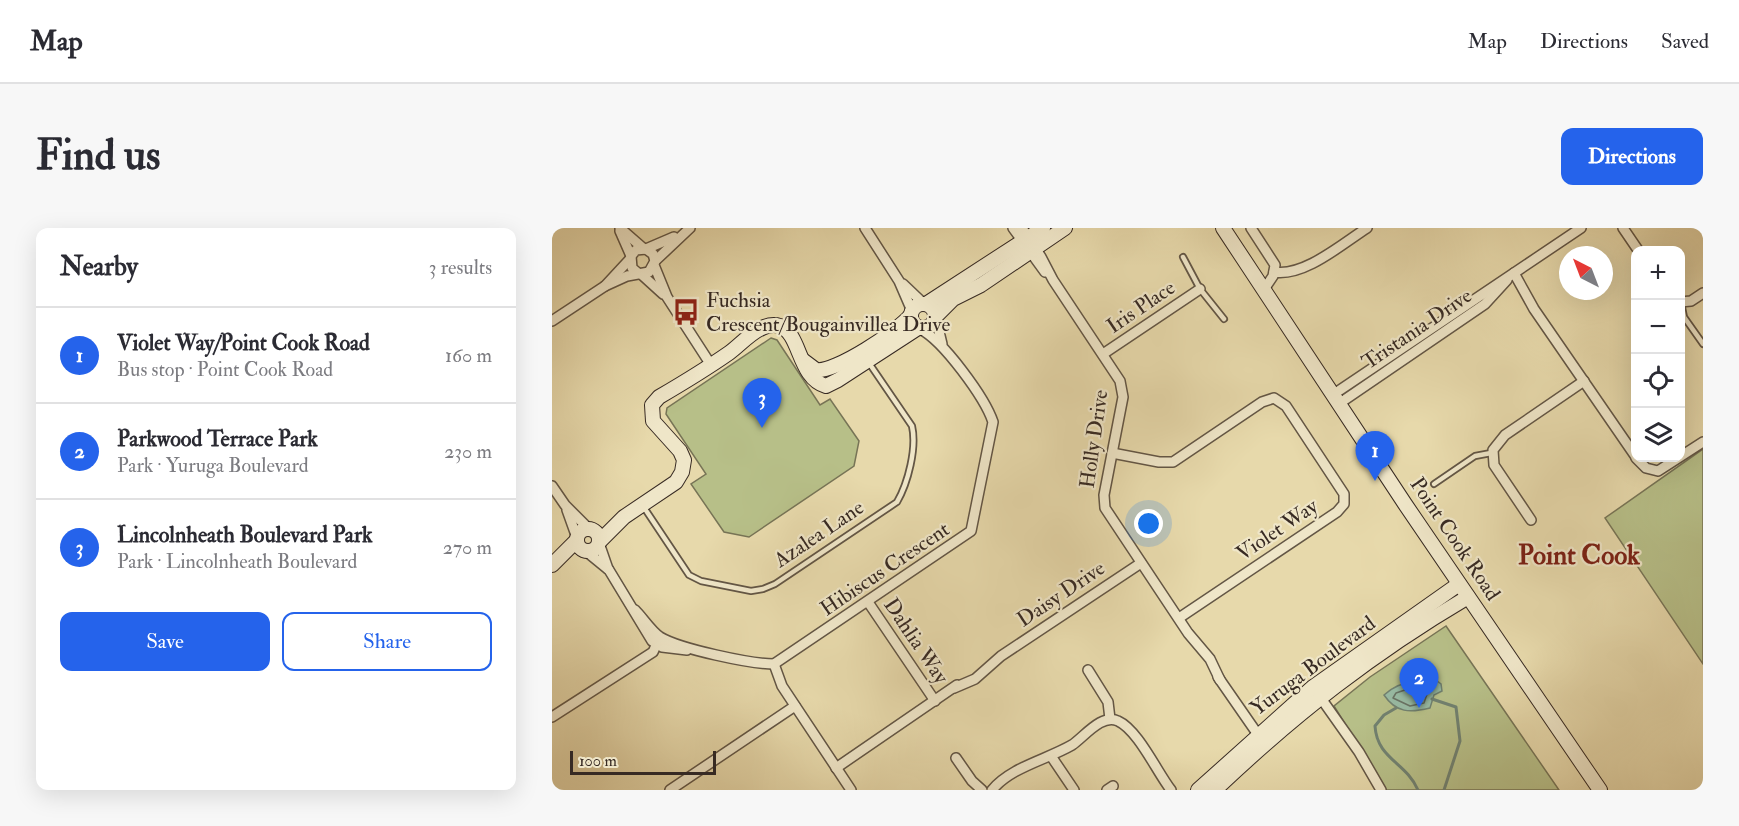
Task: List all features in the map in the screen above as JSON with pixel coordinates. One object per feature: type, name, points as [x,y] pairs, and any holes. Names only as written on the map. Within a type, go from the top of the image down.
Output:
[{"type":"street","points":[[619,228],[653,254],[667,297],[711,365]]},
{"type":"street","points":[[619,228],[632,268],[667,297]]},
{"type":"street","points":[[865,228],[899,280],[913,323],[919,328]]},
{"type":"street","name":"Holly Drive","points":[[1013,228],[1027,242],[1120,381],[1123,391],[1104,505],[1188,633],[1210,659],[1220,680],[1261,739]]},
{"type":"street","points":[[553,565],[595,549],[624,517],[676,482],[682,472],[684,460],[680,451],[653,421],[652,405],[659,397],[711,365],[760,329],[770,325],[780,326],[788,331],[815,381],[829,385],[919,328],[928,328],[953,299],[974,289],[1043,228]]},
{"type":"street","points":[[803,360],[816,370],[827,371],[897,331],[917,306],[925,304],[1027,242],[1065,228]]},
{"type":"street","name":"Point Cook Road","points":[[1223,228],[1597,787]]},
{"type":"street","points":[[1251,228],[1275,265],[1274,272],[1264,288]]},
{"type":"street","points":[[1274,272],[1288,273],[1300,270],[1367,228]]},
{"type":"street","name":"Tristania Drive","points":[[1337,399],[1581,228]]},
{"type":"street","points":[[1623,228],[1635,246]]},
{"type":"street","points":[[605,286],[636,250],[645,249],[686,231]]},
{"type":"street","points":[[552,321],[605,286],[649,272],[686,231]]},
{"type":"street","points":[[1511,276],[1631,450]]},
{"type":"street","points":[[899,280],[933,309],[936,318]]},
{"type":"street","name":"Iris Place","points":[[1103,354],[1200,289]]},
{"type":"street","points":[[1685,302],[1703,293]]},
{"type":"street","name":"Hibiscus Crescent","points":[[936,318],[942,344]]},
{"type":"street","name":"Hibiscus Crescent","points":[[774,664],[971,531],[993,422],[986,408],[942,344],[919,328]]},
{"type":"street","points":[[827,371],[829,385]]},
{"type":"street","points":[[1531,520],[1496,469],[1491,453],[1500,439],[1584,381]]},
{"type":"street","name":"Violet Way","points":[[1112,453],[1159,462],[1173,462],[1262,402],[1274,398],[1286,406],[1344,494],[1344,504],[1337,512],[1179,618]]},
{"type":"street","points":[[1685,454],[1703,442]]},
{"type":"street","points":[[1641,462],[1646,468],[1658,471],[1672,462]]},
{"type":"street","points":[[552,486],[565,505],[590,529],[598,533],[609,570],[657,641],[774,664],[778,680],[851,790]]},
{"type":"street","points":[[565,505],[579,546],[609,570]]},
{"type":"street","points":[[553,565],[577,539],[581,531],[624,517]]},
{"type":"street","name":"Daisy Drive","points":[[836,768],[954,688],[976,669],[1001,656],[1141,562]]},
{"type":"street","name":"Yuruga Boulevard","points":[[1198,790],[1316,692],[1460,584]]},
{"type":"street","name":"Yuruga Boulevard","points":[[1316,692],[1468,597]]},
{"type":"street","name":"Dahlia Way","points":[[868,602],[935,701]]},
{"type":"street","points":[[552,717],[634,662],[657,641]]},
{"type":"street","points":[[1088,670],[1108,702],[1110,719]]},
{"type":"street","points":[[1316,692],[1359,752],[1381,790]]},
{"type":"street","points":[[670,790],[795,706]]},
{"type":"street","points":[[992,790],[1006,777],[1051,756],[1076,742],[1100,723],[1110,719],[1120,721],[1132,734],[1171,790]]},
{"type":"street","name":"Yuruga Boulevard","points":[[1215,790],[1261,739]]},
{"type":"street","points":[[1051,756],[1074,790]]},
{"type":"street","points":[[956,758],[972,781],[982,790]]},
{"type":"lane","name":"Iris Place","points":[[1183,256],[1200,289],[1224,319]]},
{"type":"lane","points":[[1685,318],[1703,344]]},
{"type":"lane","name":"Azalea Lane","points":[[642,504],[689,575],[701,581],[751,591],[775,584],[897,502],[905,489],[914,435],[912,426],[867,361]]},
{"type":"lane","points":[[1434,484],[1475,456],[1491,453]]},
{"type":"shaded area","points":[[771,338],[777,340],[820,405],[830,399],[859,441],[854,466],[749,537],[724,532],[691,484],[706,474],[666,414],[667,408]]},
{"type":"shaded area","points":[[1703,449],[1703,664],[1605,518]]},
{"type":"shaded area","points":[[1446,626],[1559,790],[1386,790],[1334,706],[1370,677]]},
{"type":"water","points":[[1433,678],[1441,684],[1442,691],[1434,695],[1430,708],[1416,711],[1404,710],[1393,705],[1384,695],[1399,686],[1410,683],[1427,683]]},
{"type":"waterway","points":[[1432,699],[1456,707],[1460,741],[1444,790]]},
{"type":"waterway","points":[[1396,708],[1384,715],[1375,726],[1377,737],[1386,753],[1407,773],[1418,790]]},
{"type":"place","name":"Fuchsia Crescent/Bougainvillea Drive","points":[[686,312]]},
{"type":"place","name":"Lincolnheath Boulevard Park","points":[[762,428]]},
{"type":"place","name":"Violet Way/Point Cook Road","points":[[1375,481]]},
{"type":"place","name":"Parkwood Terrace Park","points":[[1419,708]]},
{"type":"district","name":"Point Cook","points":[[1579,555]]}]
